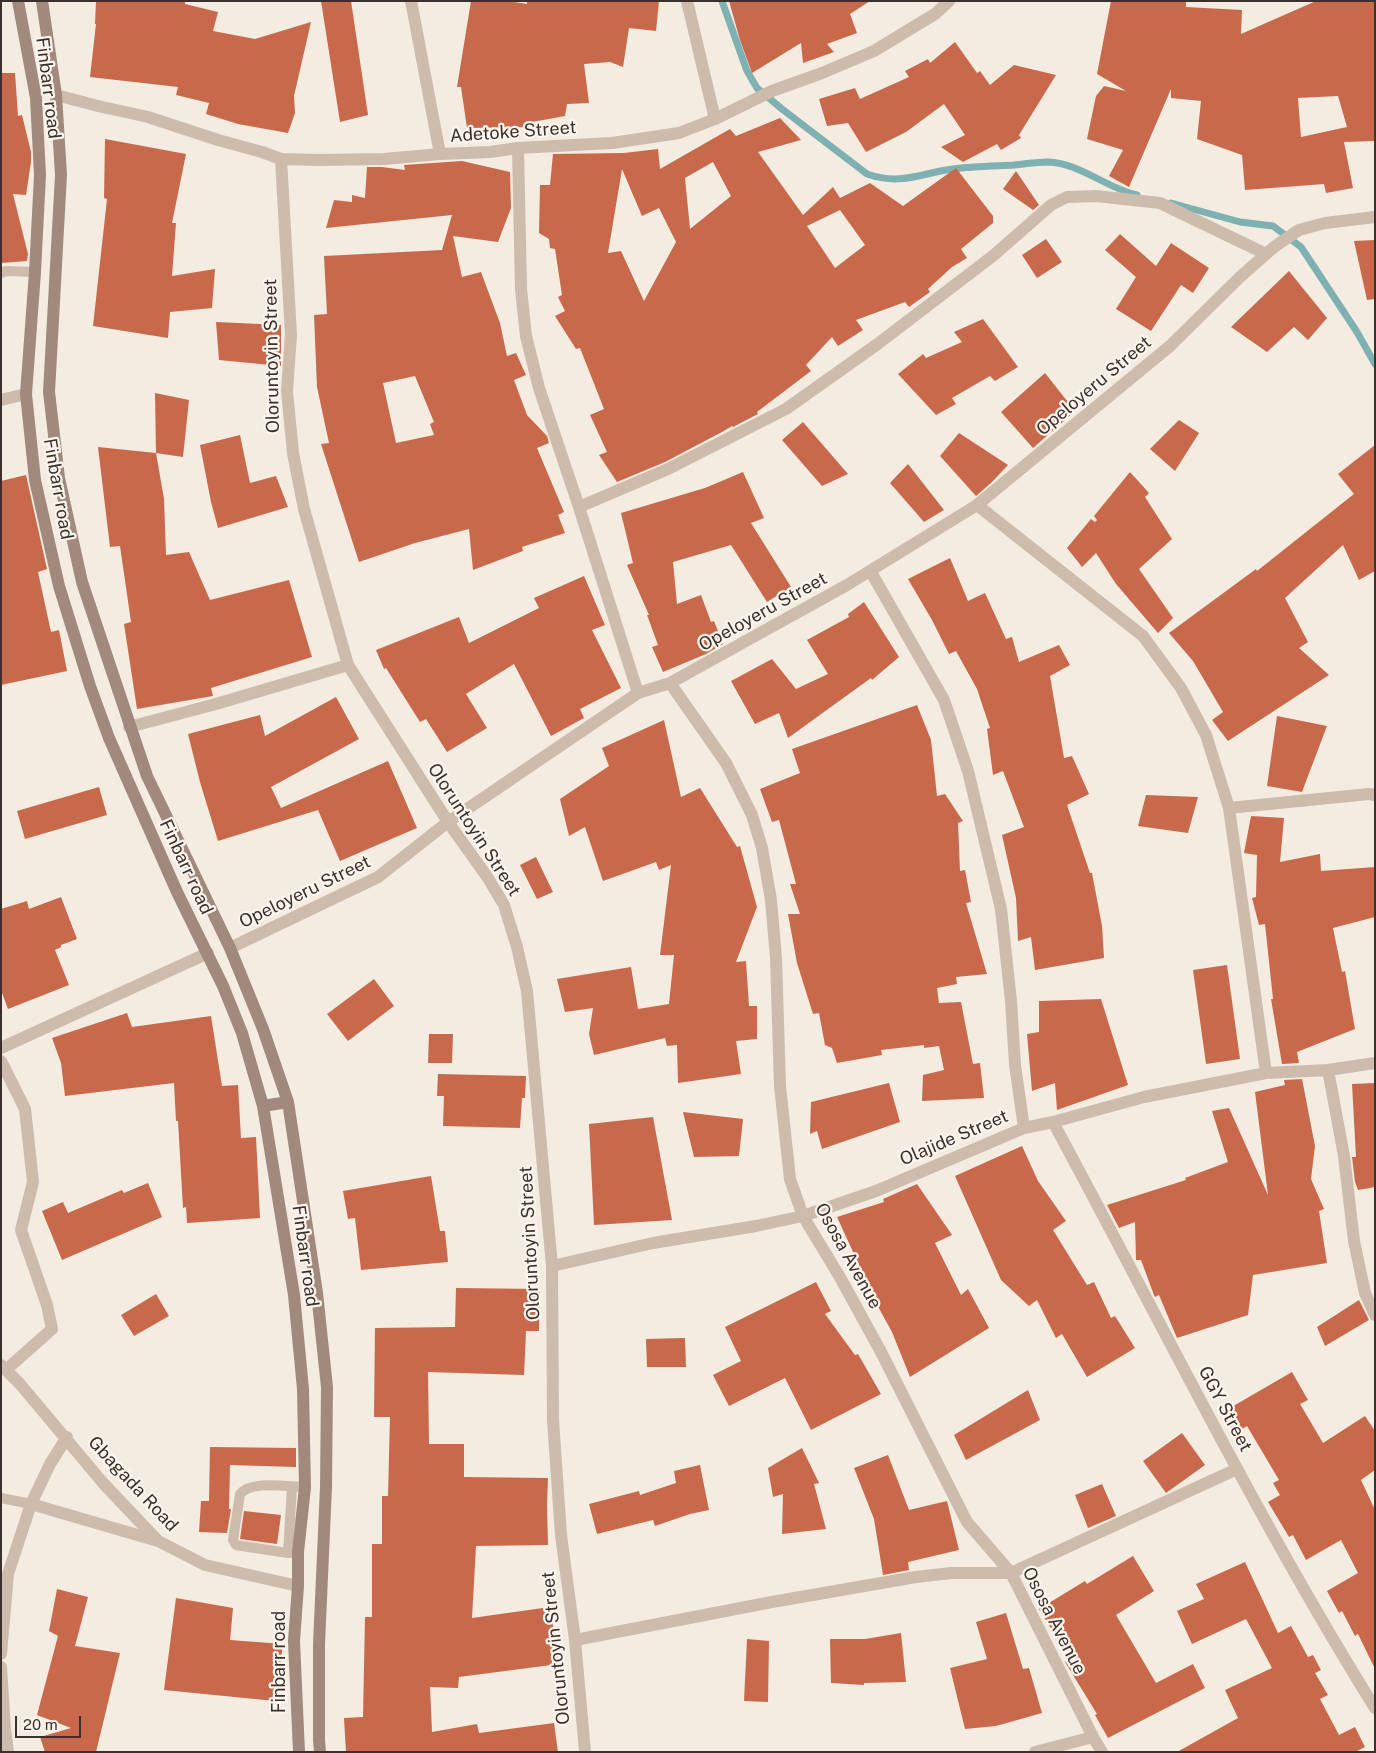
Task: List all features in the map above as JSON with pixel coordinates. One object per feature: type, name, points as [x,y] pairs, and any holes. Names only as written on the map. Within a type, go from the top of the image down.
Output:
[{"type":"main road","name":"Finbarr road","points":[[18,1],[36,98],[40,175],[36,272],[26,394],[38,489],[60,586],[90,686],[109,738],[177,892],[224,986],[242,1033],[264,1106],[294,1294],[303,1389],[299,1487],[293,1552],[298,1586],[294,1641],[299,1752]]},
{"type":"main road","name":"Finbarr road","points":[[42,1],[56,95],[61,175],[49,392],[59,478],[82,582],[129,727],[147,776],[230,948],[263,1029],[288,1102],[317,1293],[327,1387],[326,1487],[319,1644],[320,1752]]},
{"type":"main road","points":[[264,1106],[288,1102]]},
{"type":"street","points":[[411,1],[440,154]]},
{"type":"street","points":[[687,1],[715,119]]},
{"type":"street","name":"Adetoke Street","points":[[56,95],[148,116],[281,159],[384,159],[622,142],[679,133],[715,119],[772,91],[874,51],[935,14],[949,1]]},
{"type":"street","points":[[518,148],[520,289],[526,336],[539,388],[638,693]]},
{"type":"street","name":"Oloruntoyin Street","points":[[281,159],[291,335],[287,391],[293,453],[304,509],[348,665],[448,822],[488,878],[504,906],[518,947],[527,991],[552,1266],[553,1420],[560,1534],[575,1640],[585,1752]]},
{"type":"street","points":[[579,507],[668,469],[786,409],[880,343],[994,255],[1051,206],[1067,197],[1096,196],[1160,203],[1270,251]]},
{"type":"street","name":"Opeloyeru Street","points":[[230,948],[378,877],[448,822],[638,693],[670,683],[871,572],[977,505],[1170,346],[1240,277],[1270,251],[1299,230],[1325,223],[1375,217]]},
{"type":"street","points":[[1,400],[26,394]]},
{"type":"street","points":[[977,505],[1143,636],[1181,688],[1206,735],[1229,808],[1266,1073]]},
{"type":"street","points":[[871,572],[944,700],[968,771],[1001,909],[1011,1001],[1015,1065],[1024,1128]]},
{"type":"street","points":[[129,727],[216,704],[348,665]]},
{"type":"street","name":"Ososa Avenue","points":[[670,683],[726,763],[752,815],[762,848],[771,900],[776,958],[780,1086],[790,1179],[803,1216],[881,1352],[967,1522],[1012,1573],[1093,1738],[1102,1752]]},
{"type":"street","points":[[1229,808],[1369,794],[1375,795]]},
{"type":"street","points":[[1,1048],[208,953]]},
{"type":"street","points":[[1,1061],[25,1110],[33,1182],[21,1230],[47,1305],[52,1329],[4,1367]]},
{"type":"street","name":"Olajide Street","points":[[552,1266],[653,1243],[756,1226],[803,1216],[876,1191],[1024,1128],[1144,1097],[1266,1073],[1328,1070],[1375,1063]]},
{"type":"street","points":[[1328,1070],[1344,1156],[1356,1250],[1364,1293],[1375,1315]]},
{"type":"street","name":"GGY Street","points":[[1053,1122],[1237,1469],[1375,1708]]},
{"type":"street","name":"Gbagada Road","points":[[4,1367],[104,1483],[158,1541],[205,1564],[298,1586]]},
{"type":"street","points":[[1,1654],[8,1574],[31,1504],[50,1464],[67,1438]]},
{"type":"street","points":[[575,1640],[907,1578],[951,1574],[1012,1573],[1237,1469]]},
{"type":"street","points":[[31,1504],[158,1541]]},
{"type":"street","points":[[1,1667],[8,1752]]},
{"type":"street","points":[[1035,1752],[1093,1738]]},
{"type":"lane","points":[[1,273],[6,271],[36,272]]},
{"type":"lane","points":[[293,1552],[236,1545],[233,1540],[242,1491],[254,1485],[299,1487]]},
{"type":"lane","points":[[1,1498],[31,1504]]},
{"type":"building","points":[[96,1],[185,1],[185,4],[218,12],[213,31],[255,39],[311,22],[294,96],[295,113],[288,133],[238,124],[206,114],[209,103],[176,95],[178,87],[90,77],[96,24]]},
{"type":"building","points":[[321,1],[351,1],[368,115],[340,122]]},
{"type":"building","points":[[471,1],[508,1],[527,4],[527,1],[659,1],[656,31],[629,28],[623,67],[610,62],[584,64],[589,103],[567,104],[565,116],[532,122],[532,127],[467,128],[461,87],[457,87]]},
{"type":"building","points":[[729,1],[870,1],[850,14],[857,33],[827,44],[834,52],[803,63],[801,43],[752,73]]},
{"type":"building","points":[[1111,1],[1186,1],[1186,7],[1242,10],[1241,34],[1316,1],[1375,1],[1375,141],[1344,142],[1353,188],[1326,193],[1324,184],[1245,190],[1242,155],[1197,139],[1201,101],[1171,98],[1171,89],[1129,187],[1109,176],[1123,150],[1087,139],[1096,96],[1104,86],[1126,91],[1097,74]],"holes":[[[1338,96],[1347,127],[1301,137],[1298,98]]]},
{"type":"building","points":[[955,42],[977,73],[980,71],[990,85],[1014,65],[1056,75],[1019,135],[1021,138],[1001,150],[997,144],[963,162],[941,147],[965,135],[944,104],[906,132],[866,152],[848,123],[827,126],[819,99],[855,88],[860,99],[909,77],[905,71],[928,59],[930,63]]},
{"type":"building","points":[[1,73],[15,73],[18,116],[22,115],[31,152],[31,162],[26,195],[13,194],[28,254],[27,261],[1,263]]},
{"type":"building","points":[[780,118],[801,140],[758,152],[803,215],[833,187],[840,198],[870,183],[903,206],[956,168],[993,216],[993,223],[961,249],[967,258],[952,267],[928,289],[930,292],[909,307],[905,302],[856,320],[863,330],[838,346],[832,337],[806,365],[811,371],[757,412],[758,414],[665,462],[617,482],[599,455],[607,452],[590,415],[604,409],[580,348],[576,349],[555,316],[565,311],[558,297],[562,295],[555,249],[550,248],[549,239],[539,233],[540,185],[550,185],[553,154],[624,153],[658,149],[660,169],[730,129],[736,136]],"holes":[[[713,162],[731,196],[690,229],[685,178]],[[622,169],[642,216],[659,208],[676,242],[644,301],[621,251],[608,253]],[[840,210],[865,245],[835,268],[807,226]]]},
{"type":"building","points":[[105,139],[186,154],[172,223],[176,223],[172,276],[215,269],[212,308],[170,312],[168,338],[93,326],[107,199],[104,198]]},
{"type":"building","points":[[462,161],[510,172],[511,208],[498,242],[453,236],[462,277],[481,272],[500,323],[507,356],[516,353],[526,375],[514,380],[527,415],[547,436],[549,443],[537,448],[564,512],[558,515],[565,533],[522,547],[523,551],[473,570],[469,529],[415,543],[359,562],[321,444],[329,443],[317,387],[314,315],[327,314],[324,256],[442,250],[452,215],[326,228],[334,200],[352,202],[352,195],[365,198],[367,167],[405,170],[404,165]],"holes":[[[415,376],[434,422],[430,424],[434,435],[396,443],[383,383]]]},
{"type":"building","points":[[1016,171],[1039,205],[1033,210],[1003,189]]},
{"type":"building","points":[[1120,234],[1156,266],[1171,243],[1209,268],[1193,293],[1181,285],[1151,331],[1116,309],[1136,277],[1105,250]]},
{"type":"building","points":[[1046,239],[1062,262],[1037,278],[1022,255]]},
{"type":"building","points":[[1375,240],[1375,299],[1367,300],[1354,241]]},
{"type":"building","points":[[1289,271],[1327,318],[1308,340],[1294,327],[1267,352],[1231,327]]},
{"type":"building","points":[[983,319],[1018,367],[995,381],[990,376],[952,398],[956,404],[936,415],[898,374],[923,354],[926,358],[962,342],[954,332]]},
{"type":"building","points":[[216,322],[281,325],[281,366],[219,360]]},
{"type":"building","points":[[1045,373],[1075,411],[1033,448],[1001,412]]},
{"type":"building","points":[[155,393],[189,400],[183,457],[156,453]]},
{"type":"building","points":[[1179,420],[1199,433],[1175,471],[1150,449]]},
{"type":"building","points":[[803,422],[848,474],[822,486],[782,440]]},
{"type":"building","points":[[959,433],[1008,465],[976,496],[940,456]]},
{"type":"building","points":[[240,435],[250,483],[276,476],[288,507],[218,528],[200,445]]},
{"type":"building","points":[[1375,445],[1375,571],[1359,580],[1343,545],[1285,598],[1308,642],[1299,648],[1329,675],[1228,741],[1212,720],[1223,712],[1193,661],[1169,633],[1256,569],[1257,571],[1354,494],[1338,474]]},
{"type":"building","points":[[98,447],[156,453],[164,499],[166,555],[189,552],[210,600],[289,580],[312,657],[211,688],[213,696],[137,709],[124,624],[131,622],[120,546],[110,547]]},
{"type":"building","points":[[908,464],[944,510],[924,522],[890,483]]},
{"type":"building","points":[[743,472],[764,518],[751,523],[791,587],[767,602],[731,545],[673,562],[677,604],[701,595],[711,622],[714,621],[723,644],[706,654],[663,672],[652,647],[658,645],[647,615],[649,615],[627,565],[633,563],[621,513],[705,488]]},
{"type":"building","points":[[1130,472],[1149,493],[1145,497],[1172,539],[1139,569],[1173,618],[1158,633],[1116,584],[1096,553],[1082,567],[1067,548],[1091,519],[1095,522],[1097,520],[1094,516]]},
{"type":"building","points":[[26,475],[47,569],[38,572],[51,632],[59,630],[67,671],[1,685],[1,481]]},
{"type":"building","points":[[950,558],[968,601],[985,593],[1006,639],[1012,637],[1019,662],[1059,645],[1070,665],[1050,676],[1064,758],[1072,756],[1089,794],[1067,805],[1090,873],[1092,873],[1102,926],[1104,958],[1035,970],[1031,937],[1018,941],[1016,898],[1002,835],[1024,827],[1003,771],[993,775],[987,729],[990,728],[977,689],[956,651],[949,654],[908,579]]},
{"type":"building","points":[[584,576],[605,625],[592,630],[621,688],[580,709],[584,718],[551,736],[514,664],[466,694],[487,728],[447,752],[426,719],[420,722],[386,668],[384,669],[376,650],[459,617],[469,643],[539,608],[534,598]]},
{"type":"building","points":[[864,602],[899,657],[872,680],[871,678],[788,738],[779,713],[755,724],[731,681],[772,659],[796,689],[828,674],[807,640],[849,617],[848,614]]},
{"type":"building","points":[[336,697],[359,739],[271,787],[281,808],[388,761],[417,828],[340,861],[318,810],[218,841],[188,734],[260,715],[265,736]]},
{"type":"building","points":[[917,705],[931,740],[937,796],[945,794],[963,821],[958,823],[960,871],[965,870],[971,902],[966,903],[987,974],[956,977],[957,984],[937,988],[939,1003],[961,1002],[973,1064],[980,1063],[984,1098],[922,1101],[923,1075],[944,1070],[939,1046],[924,1048],[924,1045],[881,1050],[882,1055],[837,1063],[832,1048],[825,1045],[819,1013],[813,1014],[797,963],[788,914],[800,914],[790,884],[796,884],[779,820],[772,822],[760,789],[800,773],[792,749]]},
{"type":"building","points":[[1277,716],[1327,726],[1302,792],[1267,786]]},
{"type":"building","points":[[664,720],[681,797],[700,788],[737,847],[740,846],[757,907],[736,962],[746,961],[749,1006],[757,1006],[757,1039],[736,1041],[741,1074],[678,1083],[677,1045],[667,1046],[665,1038],[594,1055],[589,1034],[593,1008],[565,1012],[557,979],[631,967],[638,1009],[669,1004],[674,955],[660,955],[671,865],[659,870],[656,862],[603,881],[585,827],[569,836],[560,799],[609,766],[602,748]]},
{"type":"building","points":[[99,787],[107,815],[25,839],[17,811]]},
{"type":"building","points":[[1146,795],[1198,797],[1188,833],[1138,826]]},
{"type":"building","points":[[1251,816],[1284,818],[1280,862],[1320,854],[1321,871],[1375,867],[1375,917],[1333,928],[1342,972],[1345,971],[1355,1029],[1297,1052],[1299,1063],[1282,1064],[1271,999],[1273,999],[1265,924],[1259,925],[1252,898],[1256,897],[1257,855],[1244,853]]},
{"type":"building","points":[[536,857],[553,892],[537,899],[520,865]]},
{"type":"building","points":[[61,897],[77,939],[61,945],[61,947],[55,950],[69,985],[8,1009],[1,990],[1,909],[27,901],[29,909]]},
{"type":"building","points":[[1227,965],[1240,1059],[1206,1064],[1193,970]]},
{"type":"building","points":[[374,979],[394,1006],[348,1041],[327,1014]]},
{"type":"building","points":[[1101,999],[1128,1085],[1057,1110],[1055,1083],[1032,1091],[1027,1034],[1039,1032],[1039,1001]]},
{"type":"building","points":[[127,1013],[132,1027],[211,1016],[222,1086],[238,1085],[241,1138],[256,1137],[260,1218],[187,1223],[186,1207],[183,1208],[174,1083],[65,1096],[61,1063],[52,1038]]},
{"type":"building","points":[[429,1034],[453,1034],[452,1063],[428,1063]]},
{"type":"building","points":[[438,1074],[526,1076],[525,1098],[522,1098],[520,1128],[443,1126],[444,1096],[437,1096]]},
{"type":"building","points":[[1302,1079],[1315,1146],[1311,1179],[1324,1209],[1319,1211],[1327,1263],[1253,1275],[1248,1315],[1177,1338],[1159,1295],[1155,1297],[1154,1295],[1141,1260],[1136,1260],[1135,1222],[1119,1228],[1107,1205],[1186,1180],[1185,1178],[1228,1162],[1212,1111],[1229,1108],[1268,1195],[1255,1092],[1285,1085],[1284,1080]]},
{"type":"building","points":[[889,1083],[900,1122],[822,1149],[817,1131],[810,1134],[811,1102]]},
{"type":"building","points":[[1375,1083],[1375,1187],[1358,1190],[1355,1182],[1352,1157],[1356,1157],[1352,1084]]},
{"type":"building","points":[[683,1112],[743,1119],[739,1156],[694,1157]]},
{"type":"building","points":[[653,1117],[672,1220],[594,1225],[589,1124]]},
{"type":"building","points":[[1022,1146],[1038,1181],[1066,1221],[1053,1230],[1087,1285],[1094,1282],[1111,1318],[1115,1316],[1135,1348],[1087,1377],[1062,1334],[1056,1338],[1037,1300],[1029,1306],[1001,1280],[955,1176]]},
{"type":"building","points":[[431,1176],[440,1231],[445,1231],[448,1262],[361,1270],[355,1218],[348,1219],[343,1191]]},
{"type":"building","points":[[148,1183],[162,1217],[62,1260],[42,1211],[63,1202],[68,1213],[122,1190],[124,1193]]},
{"type":"building","points":[[917,1184],[952,1235],[935,1243],[961,1295],[968,1289],[989,1328],[910,1377],[892,1332],[870,1292],[837,1217],[884,1202],[883,1199]]},
{"type":"building","points":[[816,1282],[831,1311],[825,1314],[855,1355],[858,1354],[881,1394],[811,1430],[785,1378],[729,1406],[713,1375],[741,1361],[725,1327]]},
{"type":"building","points":[[456,1288],[540,1289],[539,1331],[526,1331],[524,1375],[428,1372],[429,1444],[464,1444],[464,1477],[548,1478],[548,1545],[476,1546],[472,1618],[550,1607],[559,1664],[459,1677],[458,1688],[430,1687],[432,1732],[477,1724],[479,1733],[554,1723],[558,1752],[346,1752],[344,1718],[363,1717],[365,1617],[372,1617],[372,1544],[382,1544],[382,1496],[388,1496],[390,1417],[374,1417],[375,1328],[455,1327]]},
{"type":"building","points":[[156,1294],[169,1316],[134,1336],[121,1315]]},
{"type":"building","points":[[1359,1300],[1369,1320],[1325,1346],[1317,1327]]},
{"type":"building","points":[[685,1338],[686,1367],[647,1367],[646,1339]]},
{"type":"building","points":[[1292,1372],[1308,1400],[1300,1404],[1323,1443],[1365,1416],[1375,1431],[1375,1470],[1361,1480],[1375,1510],[1375,1669],[1358,1634],[1355,1636],[1342,1611],[1339,1613],[1327,1591],[1358,1573],[1341,1540],[1306,1560],[1293,1535],[1289,1537],[1268,1502],[1280,1495],[1273,1483],[1279,1480],[1247,1426],[1235,1433],[1223,1412]]},
{"type":"building","points":[[1028,1390],[1040,1420],[966,1460],[954,1435]]},
{"type":"building","points":[[1182,1433],[1205,1465],[1166,1493],[1143,1461]]},
{"type":"building","points":[[210,1447],[296,1448],[296,1467],[230,1465],[229,1509],[231,1509],[227,1533],[199,1532],[201,1501],[209,1501]]},
{"type":"building","points":[[802,1448],[819,1483],[814,1484],[826,1529],[782,1534],[783,1494],[773,1497],[768,1468]]},
{"type":"building","points":[[888,1455],[909,1510],[947,1501],[959,1550],[908,1562],[909,1570],[883,1575],[874,1519],[854,1468]]},
{"type":"building","points":[[700,1465],[709,1510],[690,1514],[655,1526],[653,1520],[597,1534],[589,1504],[639,1491],[640,1495],[676,1483],[674,1471]]},
{"type":"building","points":[[1102,1484],[1116,1516],[1088,1528],[1075,1495]]},
{"type":"building","points":[[244,1511],[281,1515],[277,1544],[240,1539]]},
{"type":"building","points":[[1133,1556],[1154,1591],[1116,1615],[1156,1683],[1193,1664],[1205,1688],[1108,1738],[1095,1715],[1097,1714],[1065,1662],[1070,1659],[1039,1609],[1085,1581],[1087,1584]]},
{"type":"building","points":[[1245,1562],[1278,1633],[1291,1626],[1308,1657],[1313,1655],[1321,1670],[1315,1673],[1328,1695],[1320,1699],[1339,1735],[1355,1727],[1365,1747],[1355,1752],[1177,1752],[1238,1718],[1225,1690],[1272,1668],[1246,1619],[1192,1644],[1177,1611],[1204,1599],[1196,1584]]},
{"type":"building","points":[[57,1589],[88,1597],[75,1646],[120,1653],[96,1752],[45,1752],[40,1737],[71,1728],[37,1715],[58,1636],[49,1631]]},
{"type":"building","points":[[176,1598],[233,1608],[230,1640],[283,1644],[275,1701],[164,1690]]},
{"type":"building","points":[[1006,1613],[1023,1669],[1029,1668],[1042,1713],[996,1726],[965,1729],[950,1668],[987,1659],[976,1622]]},
{"type":"building","points":[[901,1633],[906,1682],[864,1683],[864,1685],[831,1683],[830,1639],[865,1639]]},
{"type":"building","points":[[747,1639],[769,1641],[768,1702],[744,1701]]},
{"type":"waterway","points":[[722,1],[747,71],[757,88],[867,174],[890,179],[901,179],[961,168],[1048,162],[1060,163],[1082,171],[1126,192],[1137,195]]},
{"type":"waterway","points":[[1171,203],[1240,222],[1273,226],[1301,247],[1357,332],[1375,364]]}]
